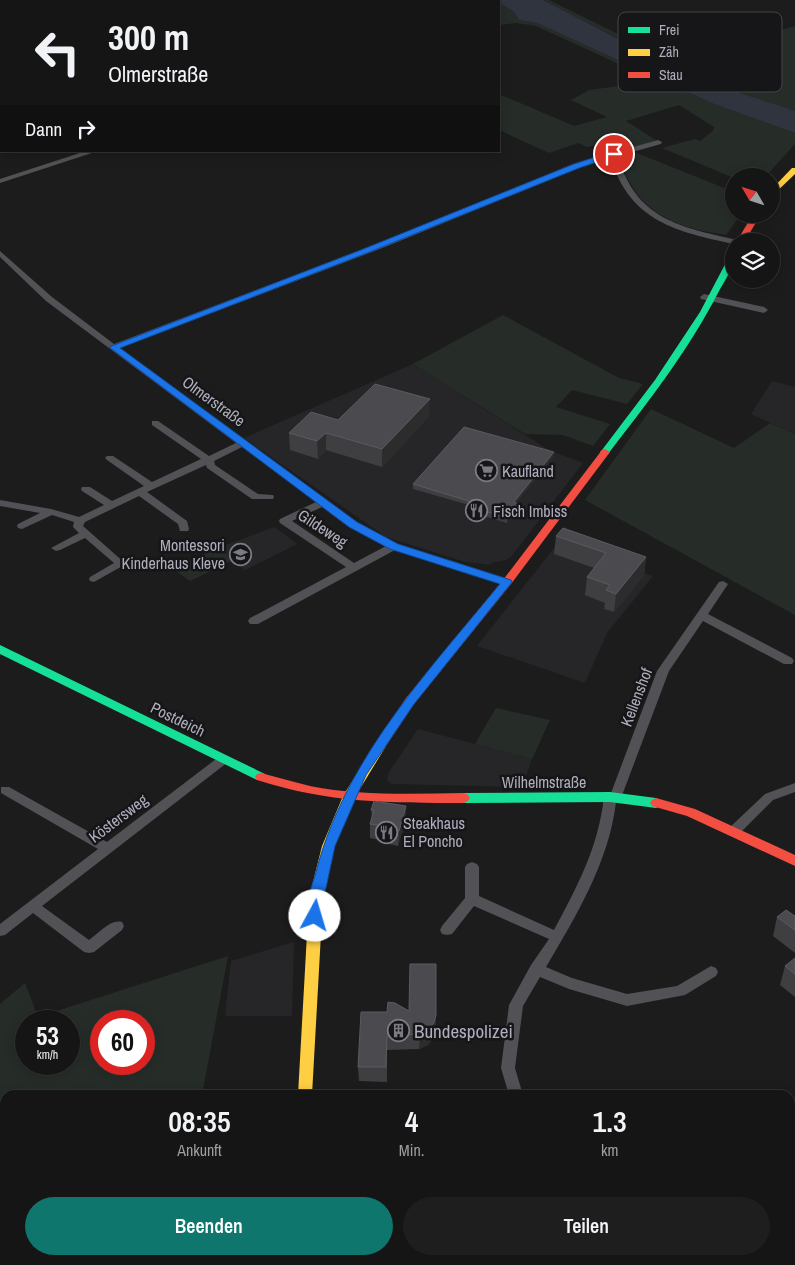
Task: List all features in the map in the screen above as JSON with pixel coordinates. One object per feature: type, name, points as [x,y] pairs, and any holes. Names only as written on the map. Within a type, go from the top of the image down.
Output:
[{"type":"main road","points":[[780,186],[795,170]]},
{"type":"main road","points":[[305,1090],[316,898],[328,846],[349,796],[359,777],[410,701],[507,582],[659,380],[694,329],[708,298],[725,270]]},
{"type":"main road","name":"Postdeich","points":[[0,649],[260,777],[287,787],[349,796]]},
{"type":"main road","points":[[359,777],[371,789],[387,797]]},
{"type":"main road","name":"Wilhelmstraße","points":[[349,796],[612,798],[668,804],[691,812],[795,861]]},
{"type":"street","points":[[114,347],[373,248],[576,166],[658,142]]},
{"type":"street","points":[[0,181],[91,152]]},
{"type":"street","points":[[614,154],[621,176],[633,195],[653,214],[672,225],[694,233],[725,240]]},
{"type":"street","name":"Olmerstraße","points":[[0,254],[49,299],[322,503],[353,524],[394,546],[507,582]]},
{"type":"street","points":[[708,298],[764,310]]},
{"type":"street","points":[[155,423],[209,460],[211,466],[256,497],[269,497]]},
{"type":"street","points":[[0,503],[51,512],[80,520],[244,443]]},
{"type":"street","points":[[110,458],[152,486]]},
{"type":"street","points":[[86,489],[112,506]]},
{"type":"street","points":[[140,492],[182,523],[184,529]]},
{"type":"street","name":"Gildeweg","points":[[322,503],[284,522],[355,568]]},
{"type":"street","points":[[22,526],[51,512]]},
{"type":"street","points":[[80,520],[78,527],[121,564],[94,579]]},
{"type":"street","points":[[56,548],[85,534]]},
{"type":"street","name":"Gildeweg","points":[[254,621],[394,546]]},
{"type":"street","name":"Kellenshof","points":[[515,1090],[508,1068],[516,1006],[536,969],[557,937],[590,874],[607,823],[612,798],[663,671],[723,584]]},
{"type":"street","points":[[700,615],[788,661]]},
{"type":"street","name":"Köstersweg","points":[[0,931],[224,759]]},
{"type":"street","points":[[733,832],[769,797],[795,787]]},
{"type":"street","points":[[5,790],[107,848]]},
{"type":"street","points":[[447,930],[472,899],[472,866]]},
{"type":"street","points":[[472,899],[557,937]]},
{"type":"street","points":[[32,906],[89,948],[117,926]]},
{"type":"street","points":[[536,969],[569,983],[626,1000],[680,991],[711,972]]},
{"type":"shaded area","points":[[500,0],[543,0],[618,39],[618,60],[537,23],[519,20],[514,12],[500,4]]},
{"type":"shaded area","points":[[543,0],[549,0],[618,34],[618,38]]},
{"type":"shaded area","points":[[500,4],[514,12],[519,20],[537,23],[618,60],[618,64],[536,26],[516,23],[500,25]]},
{"type":"shaded area","points":[[795,26],[795,111],[739,92],[782,92],[782,30]]},
{"type":"shaded area","points":[[618,86],[618,92],[688,92],[714,104],[795,133],[795,144],[773,168],[725,168],[725,174],[662,148],[695,139],[700,141],[713,131],[714,127],[679,105],[626,121],[656,140],[634,148],[621,147],[609,151],[597,145],[587,147],[578,143],[549,153],[500,130],[500,94],[574,126],[607,117],[571,100],[589,90]]},
{"type":"shaded area","points":[[688,92],[738,92],[795,111],[795,133],[714,104]]},
{"type":"shaded area","points":[[632,151],[725,188],[725,223],[735,223],[725,235],[684,226],[659,214],[648,206],[630,183],[623,168],[622,157],[625,153]]},
{"type":"shaded area","points":[[503,315],[619,378],[643,384],[627,404],[572,390],[556,407],[610,424],[593,446],[563,435],[525,434],[413,364]]},
{"type":"shaded area","points":[[413,364],[549,450],[583,463],[511,557],[506,560],[491,563],[491,565],[465,562],[386,537],[244,438]]},
{"type":"shaded area","points":[[772,381],[795,387],[795,434],[751,414]]},
{"type":"shaded area","points":[[651,409],[734,448],[770,423],[795,434],[795,615],[585,500]]},
{"type":"shaded area","name":"Montessori Kinderhaus Kleve","points":[[275,527],[297,544],[245,570],[233,560],[190,581],[173,569],[217,548]]},
{"type":"shaded area","points":[[558,543],[653,576],[607,633],[585,683],[477,646]]},
{"type":"shaded area","points":[[217,548],[233,560],[190,581],[173,569]]},
{"type":"shaded area","points":[[496,708],[550,720],[532,759],[475,744]]},
{"type":"shaded area","points":[[418,729],[532,759],[522,787],[392,784],[387,780],[389,772]]},
{"type":"shaded area","points":[[294,942],[292,1016],[225,1016],[231,961]]},
{"type":"shaded area","points":[[228,956],[203,1090],[0,1090],[0,1004],[25,983],[35,1010],[15,1010],[15,1075],[80,1075],[80,1010],[60,1010]]},
{"type":"building","points":[[375,384],[430,399],[382,449],[326,433],[317,441],[289,433],[311,412],[338,420]]},
{"type":"building","name":"Kaufland","points":[[464,427],[554,452],[514,502],[519,504],[507,518],[468,506],[472,502],[413,484]]},
{"type":"building","points":[[563,528],[646,557],[616,594],[606,590],[610,585],[587,577],[606,553],[556,536]]},
{"type":"building","points":[[374,801],[406,806],[399,831],[389,830],[390,827],[370,824],[374,810],[371,810]]},
{"type":"building","points":[[786,910],[795,916],[795,930],[777,917]]},
{"type":"building","points":[[795,958],[795,974],[785,966]]},
{"type":"building","name":"Bundespolizei","points":[[410,964],[436,964],[436,1015],[434,1023],[428,1030],[420,1034],[387,1036],[386,1067],[358,1067],[361,1012],[387,1012],[388,1002],[395,1003],[409,1011]]},
{"type":"traffic: fast","points":[[605,452],[659,381],[704,312],[725,272]]},
{"type":"traffic: fast","points":[[0,649],[261,777]]},
{"type":"traffic: fast","points":[[464,798],[610,797],[656,803]]},
{"type":"traffic: slow","points":[[780,186],[795,170]]},
{"type":"traffic: slow","points":[[305,1090],[316,898],[328,846],[349,796],[380,746]]},
{"type":"traffic: jam","points":[[746,233],[752,223]]},
{"type":"traffic: jam","points":[[380,746],[410,701],[507,582],[605,452]]},
{"type":"traffic: jam","points":[[261,777],[286,785],[336,794],[387,798],[464,798]]},
{"type":"traffic: jam","points":[[656,803],[691,812],[795,861]]},
{"type":"place","name":"Kaufland","points":[[486,471]]},
{"type":"place","name":"Fisch Imbiss","points":[[477,511]]},
{"type":"place","name":"Montessori Kinderhaus Kleve","points":[[241,554]]},
{"type":"place","name":"Steakhaus El Poncho","points":[[387,832]]},
{"type":"place","name":"Bundespolizei","points":[[398,1031]]},
{"type":"route","points":[[315,916],[316,898],[328,846],[349,796],[361,774],[410,701],[507,582],[394,546],[375,538],[322,503],[114,347],[364,252],[576,166],[614,154]]}]
